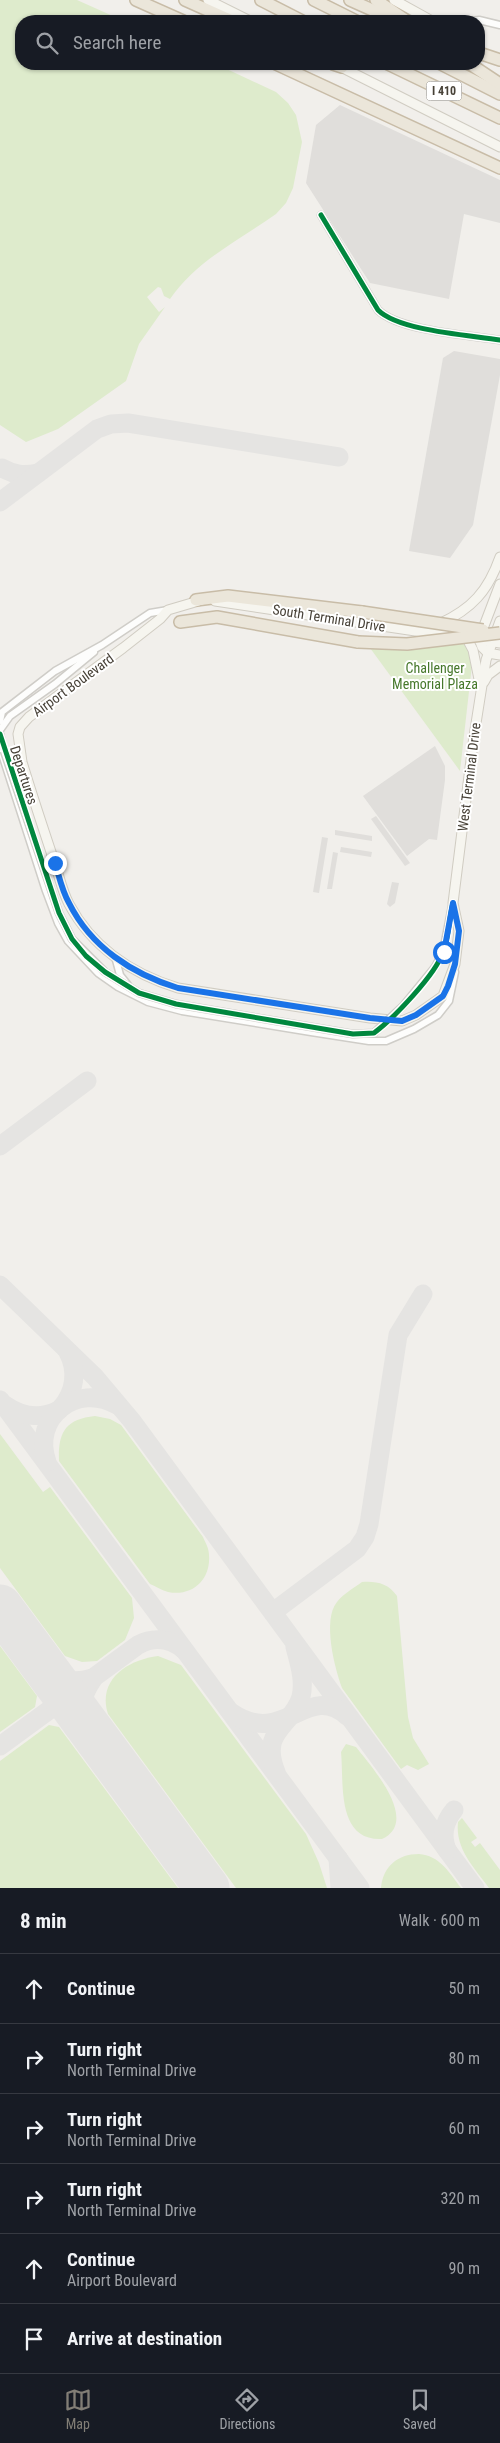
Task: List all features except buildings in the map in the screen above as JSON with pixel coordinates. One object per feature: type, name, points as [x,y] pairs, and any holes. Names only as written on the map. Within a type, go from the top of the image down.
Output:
[{"type":"highway","points":[[136,0],[170,15]]},
{"type":"highway","points":[[185,0],[219,15]]},
{"type":"highway","points":[[261,0],[290,15]]},
{"type":"highway","points":[[314,0],[344,15]]},
{"type":"highway","points":[[350,0],[384,15]]},
{"type":"highway","points":[[376,0],[398,15]]},
{"type":"highway","points":[[485,55],[500,59]]},
{"type":"highway","points":[[289,70],[500,168]]},
{"type":"highway","name":"I 410","points":[[400,70],[500,118]]},
{"type":"highway","name":"I 410","points":[[453,70],[500,94]]},
{"type":"highway","points":[[479,70],[500,84]]},
{"type":"highway","points":[[196,600],[228,596],[362,612],[498,637]]},
{"type":"highway","points":[[180,622],[217,617],[358,642],[407,644],[498,637]]},
{"type":"main road","points":[[208,0],[238,15]]},
{"type":"main road","points":[[394,0],[421,15]]},
{"type":"main road","points":[[485,50],[500,59]]},
{"type":"main road","points":[[347,70],[500,147]]},
{"type":"main road","points":[[415,632],[438,625],[465,609],[482,594],[492,578],[500,557]]},
{"type":"main road","points":[[500,584],[479,639],[482,647],[488,653],[500,655]]},
{"type":"main road","name":"South Terminal Drive","points":[[168,610],[196,600],[226,602],[415,632],[479,639],[498,637]]},
{"type":"main road","name":"Airport Boulevard","points":[[168,610],[160,619],[123,648],[44,704],[23,723],[18,734],[22,762],[66,898],[82,923],[116,960],[150,980],[178,988],[370,1018],[402,1021],[416,1015],[443,996],[455,964]]},
{"type":"main road","points":[[488,653],[498,637],[500,621]]},
{"type":"main road","points":[[466,637],[472,646],[481,687]]},
{"type":"main road","name":"West Terminal Drive","points":[[455,964],[459,931],[453,903],[481,687],[488,653]]},
{"type":"main road","points":[[481,687],[488,676],[500,666]]},
{"type":"street","points":[[485,21],[500,25]]},
{"type":"street","points":[[321,215],[376,305],[385,316],[405,324],[500,340]]},
{"type":"street","points":[[0,721],[2,712],[55,671],[102,645],[150,613],[168,610]]},
{"type":"street","points":[[0,730],[10,716],[55,684],[102,645]]},
{"type":"street","name":"Departures","points":[[0,734],[59,913],[72,939],[105,972],[139,993],[176,1004],[205,1009],[353,1034],[374,1033],[387,1024],[435,967],[444,952],[453,903]]},
{"type":"street","points":[[0,748],[46,891],[58,922],[68,941],[98,973],[118,987],[148,1002],[182,1011],[283,1028],[369,1041],[386,1041],[414,1029],[438,1015],[449,1001],[454,984],[455,964]]},
{"type":"street","points":[[116,960],[120,975],[130,987],[148,1002]]},
{"type":"green space","points":[[0,0],[77,0],[111,15],[15,15],[15,70],[229,70],[276,92],[288,103],[296,115],[302,142],[293,188],[286,203],[276,214],[205,262],[192,273],[170,299],[164,296],[161,288],[158,287],[147,297],[159,312],[165,307],[139,344],[126,381],[58,429],[26,442],[0,425]]},
{"type":"green space","name":"Challenger Memorial Plaza","points":[[362,637],[405,637],[462,642],[473,656],[460,771]]},
{"type":"green space","points":[[95,1416],[110,1419],[121,1425],[203,1537],[208,1550],[209,1564],[203,1579],[192,1589],[177,1593],[168,1592],[150,1584],[59,1461],[60,1443],[65,1429],[77,1420]]},
{"type":"green space","points":[[0,1434],[43,1492],[50,1487],[132,1598],[134,1618],[125,1640],[97,1661],[82,1662],[65,1656],[0,1568]]},
{"type":"green space","points":[[362,1582],[372,1582],[386,1586],[397,1596],[408,1717],[413,1738],[429,1764],[418,1770],[407,1765],[401,1769],[342,1688],[339,1680],[331,1645],[330,1620],[337,1602],[342,1596]]},
{"type":"green space","points":[[0,1646],[37,1696],[35,1707],[0,1732]]},
{"type":"green space","points":[[158,1656],[181,1665],[306,1834],[319,1863],[327,1888],[236,1888],[108,1714],[107,1691],[117,1674],[136,1662]]},
{"type":"green space","points":[[49,1725],[59,1727],[178,1888],[0,1888],[0,1761]]},
{"type":"green space","points":[[346,1744],[356,1747],[371,1766],[381,1779],[395,1807],[396,1820],[393,1831],[382,1839],[367,1837],[357,1831],[350,1821],[345,1808],[341,1752]]},
{"type":"green space","points":[[462,1818],[477,1838],[471,1842],[475,1847],[480,1843],[500,1870],[500,1888],[489,1888],[467,1857],[459,1841],[458,1822]]},
{"type":"green space","points":[[419,1854],[438,1861],[461,1888],[381,1888],[385,1874],[392,1863],[404,1856]]},
{"type":"shaded area","points":[[340,105],[500,180],[500,223],[464,214],[449,299],[370,283],[306,183],[316,125]]},
{"type":"shaded area","points":[[454,351],[500,359],[500,375],[473,525],[450,558],[409,551],[443,358]]},
{"type":"shaded area","points":[[435,746],[445,766],[445,780],[437,840],[429,839],[407,856],[363,796]]},
{"type":"shaded area","points":[[376,816],[410,863],[405,866],[371,819]]},
{"type":"shaded area","points":[[335,830],[372,836],[372,841],[335,835]]},
{"type":"shaded area","points":[[322,837],[328,838],[319,893],[313,892]]},
{"type":"shaded area","points":[[341,847],[372,852],[371,857],[340,852]]},
{"type":"shaded area","points":[[333,852],[338,853],[332,889],[327,889]]},
{"type":"shaded area","points":[[392,882],[399,883],[395,903],[390,907],[387,904]]},
{"type":"taxiway","points":[[0,502],[97,429],[111,424],[128,423],[339,457]]},
{"type":"taxiway","points":[[2,468],[19,474],[38,473]]},
{"type":"taxiway","points":[[0,1146],[87,1081]]},
{"type":"taxiway","points":[[0,1285],[95,1377],[132,1421],[475,1888]]},
{"type":"taxiway","points":[[273,1612],[357,1549],[365,1537],[369,1524],[398,1335],[423,1294]]},
{"type":"taxiway","points":[[61,1408],[66,1402],[74,1381],[73,1367],[68,1352]]},
{"type":"taxiway","points":[[47,1462],[44,1446],[46,1431],[52,1418],[61,1408],[73,1401],[87,1398],[102,1399],[117,1405]]},
{"type":"taxiway","points":[[0,1400],[360,1888]]},
{"type":"taxiway","points":[[5,1405],[18,1412],[38,1416],[59,1410]]},
{"type":"taxiway","points":[[0,1746],[138,1645],[144,1642],[161,1640],[173,1643],[184,1650]]},
{"type":"taxiway","points":[[276,1772],[271,1747],[279,1730],[297,1707],[302,1691],[301,1672],[295,1647]]},
{"type":"taxiway","points":[[41,1663],[64,1679],[76,1681],[92,1678]]},
{"type":"taxiway","points":[[90,1730],[83,1710],[83,1704],[85,1692],[93,1679]]},
{"type":"taxiway","points":[[232,1713],[250,1722],[266,1723],[281,1720],[319,1706],[333,1707],[347,1716]]},
{"type":"taxiway","points":[[447,1850],[444,1829],[454,1810]]},
{"type":"taxiway","points":[[338,1858],[340,1888]]},
{"type":"runway","points":[[0,1607],[207,1888]]},
{"type":"cycle path","points":[[321,215],[378,310],[388,317],[402,323],[435,331],[500,340]]},
{"type":"cycle path","points":[[0,734],[59,913],[72,939],[86,956],[105,972],[139,993],[176,1004],[353,1034],[374,1033],[413,995],[439,961],[447,940],[453,903]]},
{"type":"route","points":[[55,863],[69,904],[98,942],[116,960],[150,980],[178,988],[370,1018],[402,1021],[416,1015],[443,996],[448,986],[455,964],[459,931],[453,903],[444,952]]}]
